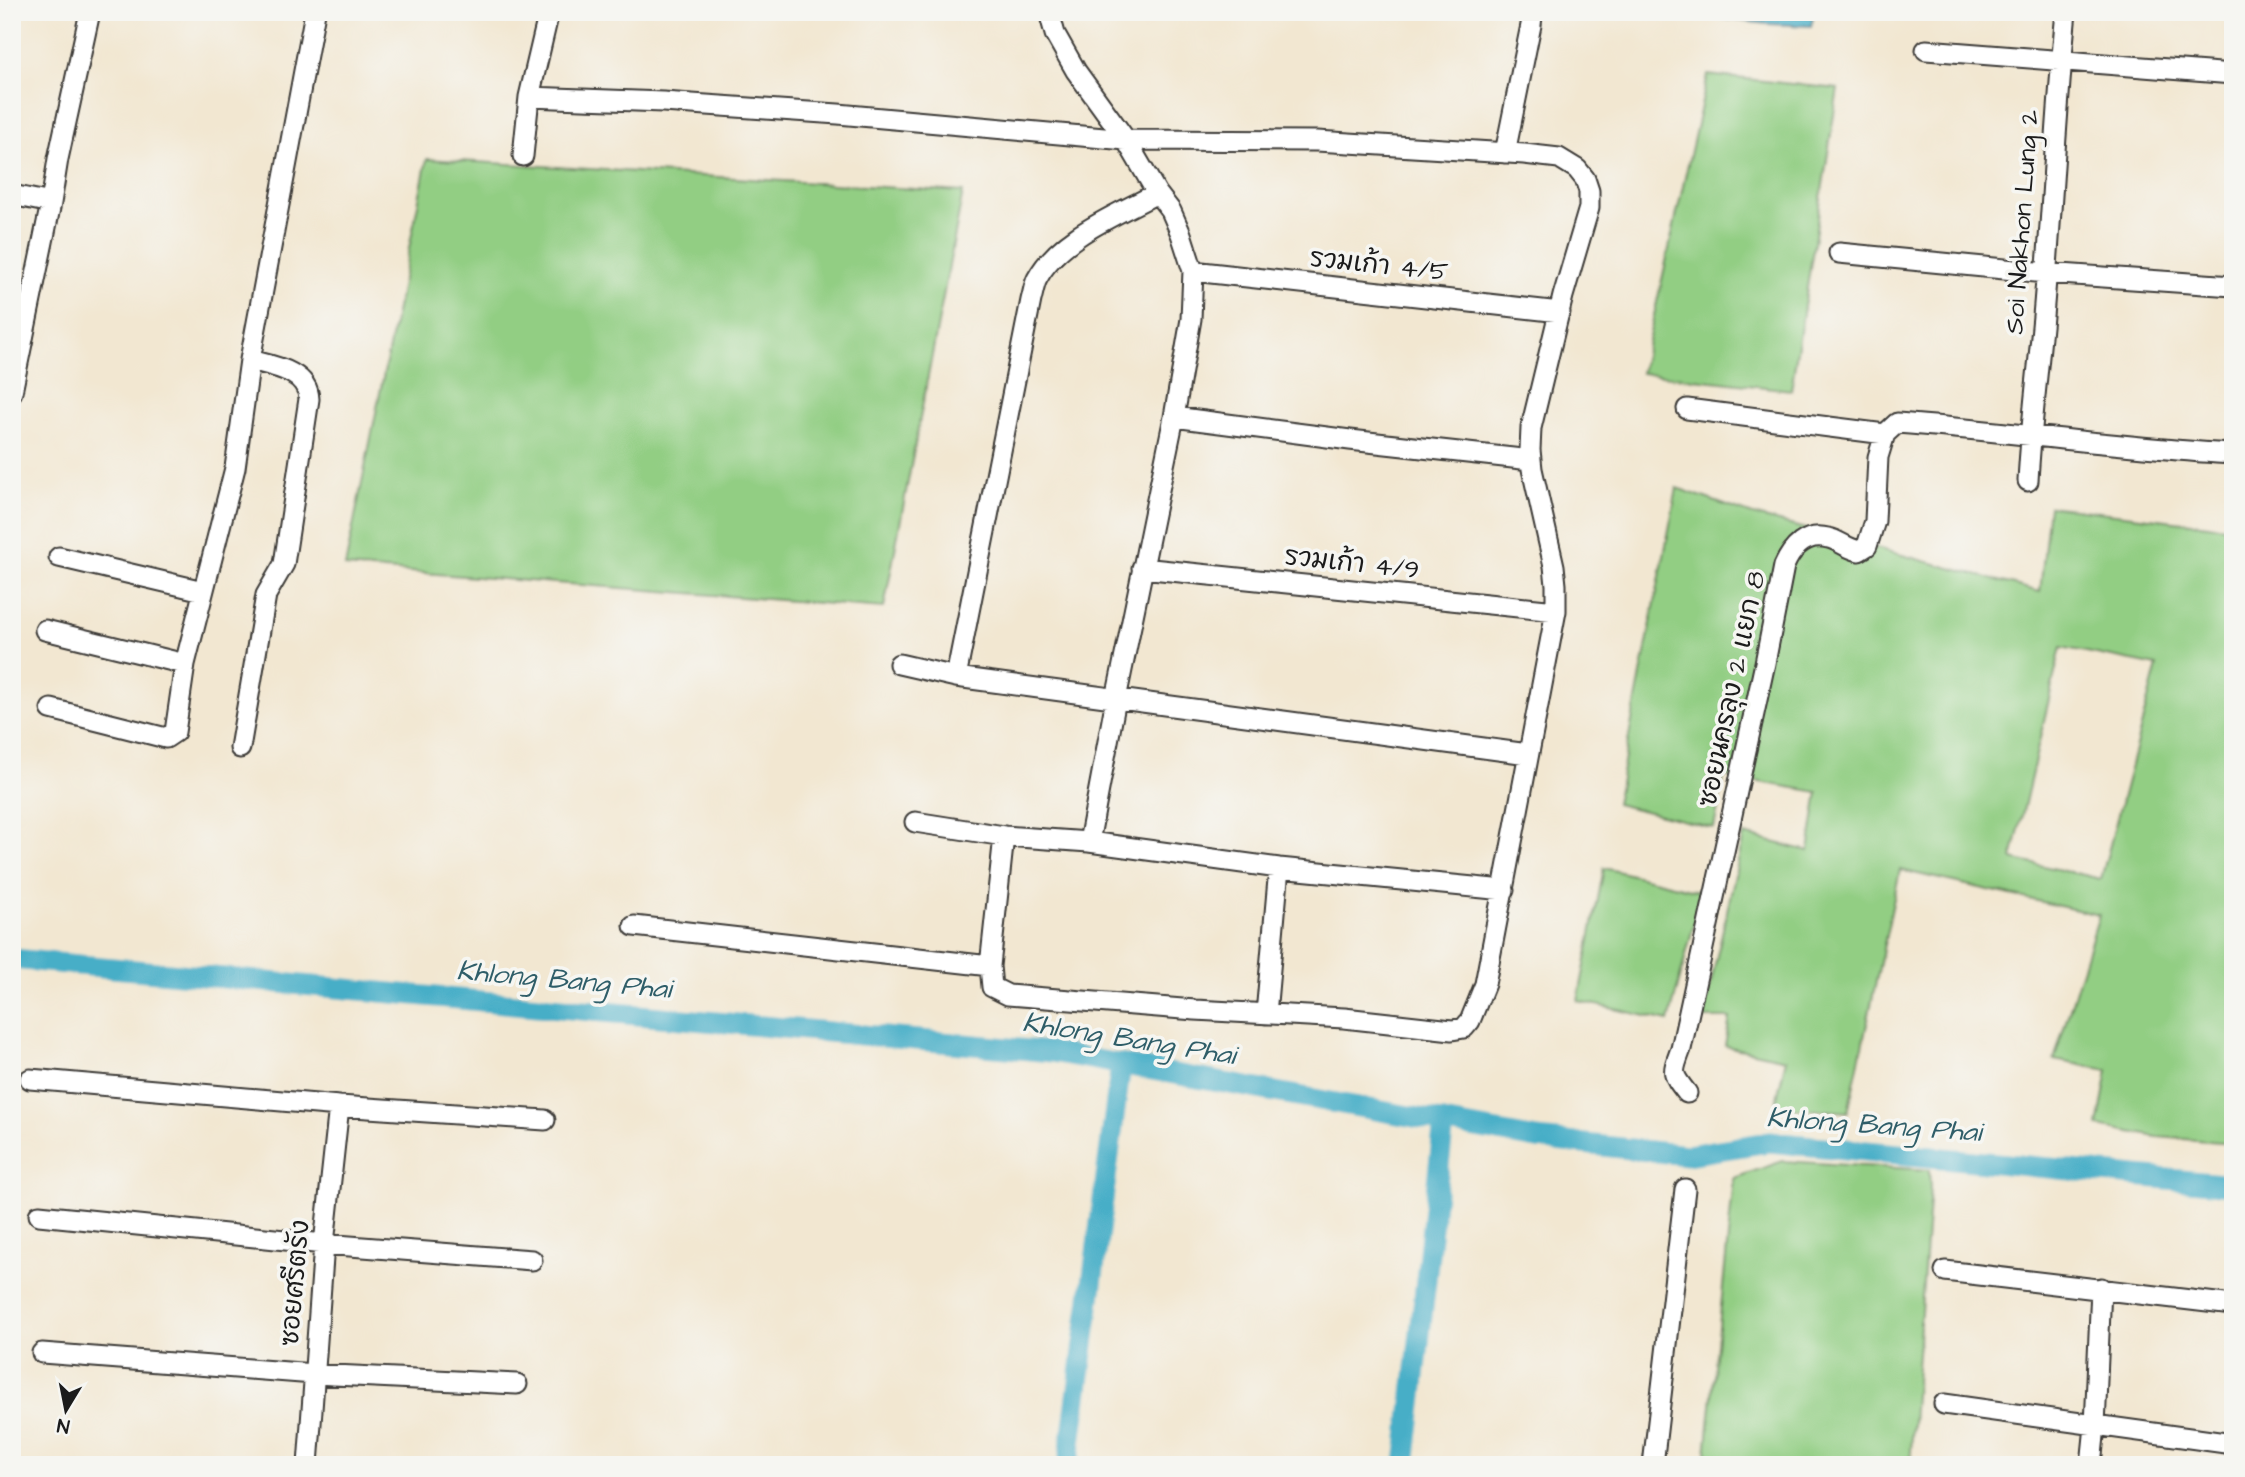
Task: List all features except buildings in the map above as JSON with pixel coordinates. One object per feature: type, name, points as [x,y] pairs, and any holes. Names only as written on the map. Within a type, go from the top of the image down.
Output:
[{"type":"street","points":[[12,392],[90,12]]},
{"type":"street","points":[[51,709],[169,738],[175,732],[185,664],[236,468],[250,360],[315,12]]},
{"type":"street","points":[[523,156],[529,97],[549,12]]},
{"type":"street","points":[[1049,12],[1055,34],[1076,71],[1126,140],[1157,193],[1171,211],[1193,271],[1191,319],[1174,417],[1089,842]]},
{"type":"street","points":[[1505,153],[1531,25],[1530,12]]},
{"type":"street","name":"Soi Nakhon Lung 2","points":[[2028,481],[2066,12]]},
{"type":"street","points":[[1926,50],[2233,74]]},
{"type":"street","points":[[529,97],[663,102],[838,114],[1126,140],[1317,141],[1505,153],[1559,158],[1577,169],[1585,179],[1589,191],[1589,208],[1531,428],[1531,460],[1554,566],[1556,611],[1485,985],[1470,1021],[1464,1028],[1452,1030],[1345,1018],[1008,995],[992,987],[990,966],[1004,836]]},
{"type":"street","points":[[956,677],[1028,313],[1037,280],[1050,261],[1070,241],[1157,193]]},
{"type":"street","points":[[12,195],[51,203]]},
{"type":"street","points":[[1839,253],[2046,273],[2233,286]]},
{"type":"street","name":"รวมเก้า 4/5","points":[[1193,271],[1560,312]]},
{"type":"street","points":[[240,748],[266,595],[284,564],[309,399],[307,388],[299,378],[284,369],[250,360]]},
{"type":"street","points":[[1687,409],[1885,433],[1897,423],[2233,454]]},
{"type":"street","points":[[1174,417],[1363,442],[1531,460]]},
{"type":"street","name":"ซอยนครลุง 2 แยก 8","points":[[1687,1093],[1674,1077],[1674,1067],[1681,1049],[1728,840],[1784,566],[1790,552],[1800,542],[1811,537],[1828,538],[1848,549],[1860,551],[1867,546],[1875,521],[1878,457],[1885,433]]},
{"type":"street","points":[[59,557],[202,591]]},
{"type":"street","name":"รวมเก้า 4/9","points":[[1142,568],[1556,611]]},
{"type":"street","points":[[45,630],[185,664]]},
{"type":"street","points":[[899,664],[956,677],[1528,754]]},
{"type":"street","points":[[915,822],[1004,836],[1089,842],[1279,868],[1504,890]]},
{"type":"street","points":[[1266,1014],[1279,868]]},
{"type":"street","points":[[634,926],[990,966]]},
{"type":"street","points":[[30,1079],[339,1106],[545,1120]]},
{"type":"street","name":"ซอยศรีตรัง","points":[[308,1465],[324,1244],[339,1106]]},
{"type":"street","points":[[1653,1465],[1685,1189]]},
{"type":"street","points":[[39,1215],[324,1244],[532,1260]]},
{"type":"street","points":[[1945,1270],[2233,1305]]},
{"type":"street","points":[[2091,1465],[2101,1288]]},
{"type":"street","points":[[42,1353],[314,1374],[517,1384]]},
{"type":"street","points":[[1944,1404],[2233,1444]]},
{"type":"green space","points":[[1708,75],[1838,89],[1791,390],[1641,373]]},
{"type":"green space","points":[[427,159],[963,192],[884,608],[345,567]]},
{"type":"green space","points":[[1677,488],[1753,515],[2040,592],[2049,506],[2233,528],[2233,1143],[2157,1137],[2098,1126],[2108,1070],[2054,1060],[2099,915],[1900,870],[1848,1112],[1775,1107],[1786,1059],[1725,1046],[1730,1018],[1703,1018],[1744,835],[1809,851],[1818,792],[1724,776],[1714,828],[1616,804]],"holes":[[[2061,647],[2157,666],[2101,879],[2012,859]]]},
{"type":"green space","points":[[1604,868],[1702,892],[1669,1021],[1578,1001]]},
{"type":"green space","points":[[1783,1161],[1929,1170],[1910,1465],[1705,1465],[1734,1178]]},
{"type":"water","points":[[1667,12],[1814,12],[1811,26],[1767,24]]},
{"type":"waterway","name":"Khlong Bang Phai","points":[[12,959],[1052,1052],[1537,1139],[1687,1155],[1769,1142],[2233,1185]]},
{"type":"waterway","points":[[1068,1465],[1121,1064]]},
{"type":"waterway","points":[[1405,1465],[1444,1122]]}]
